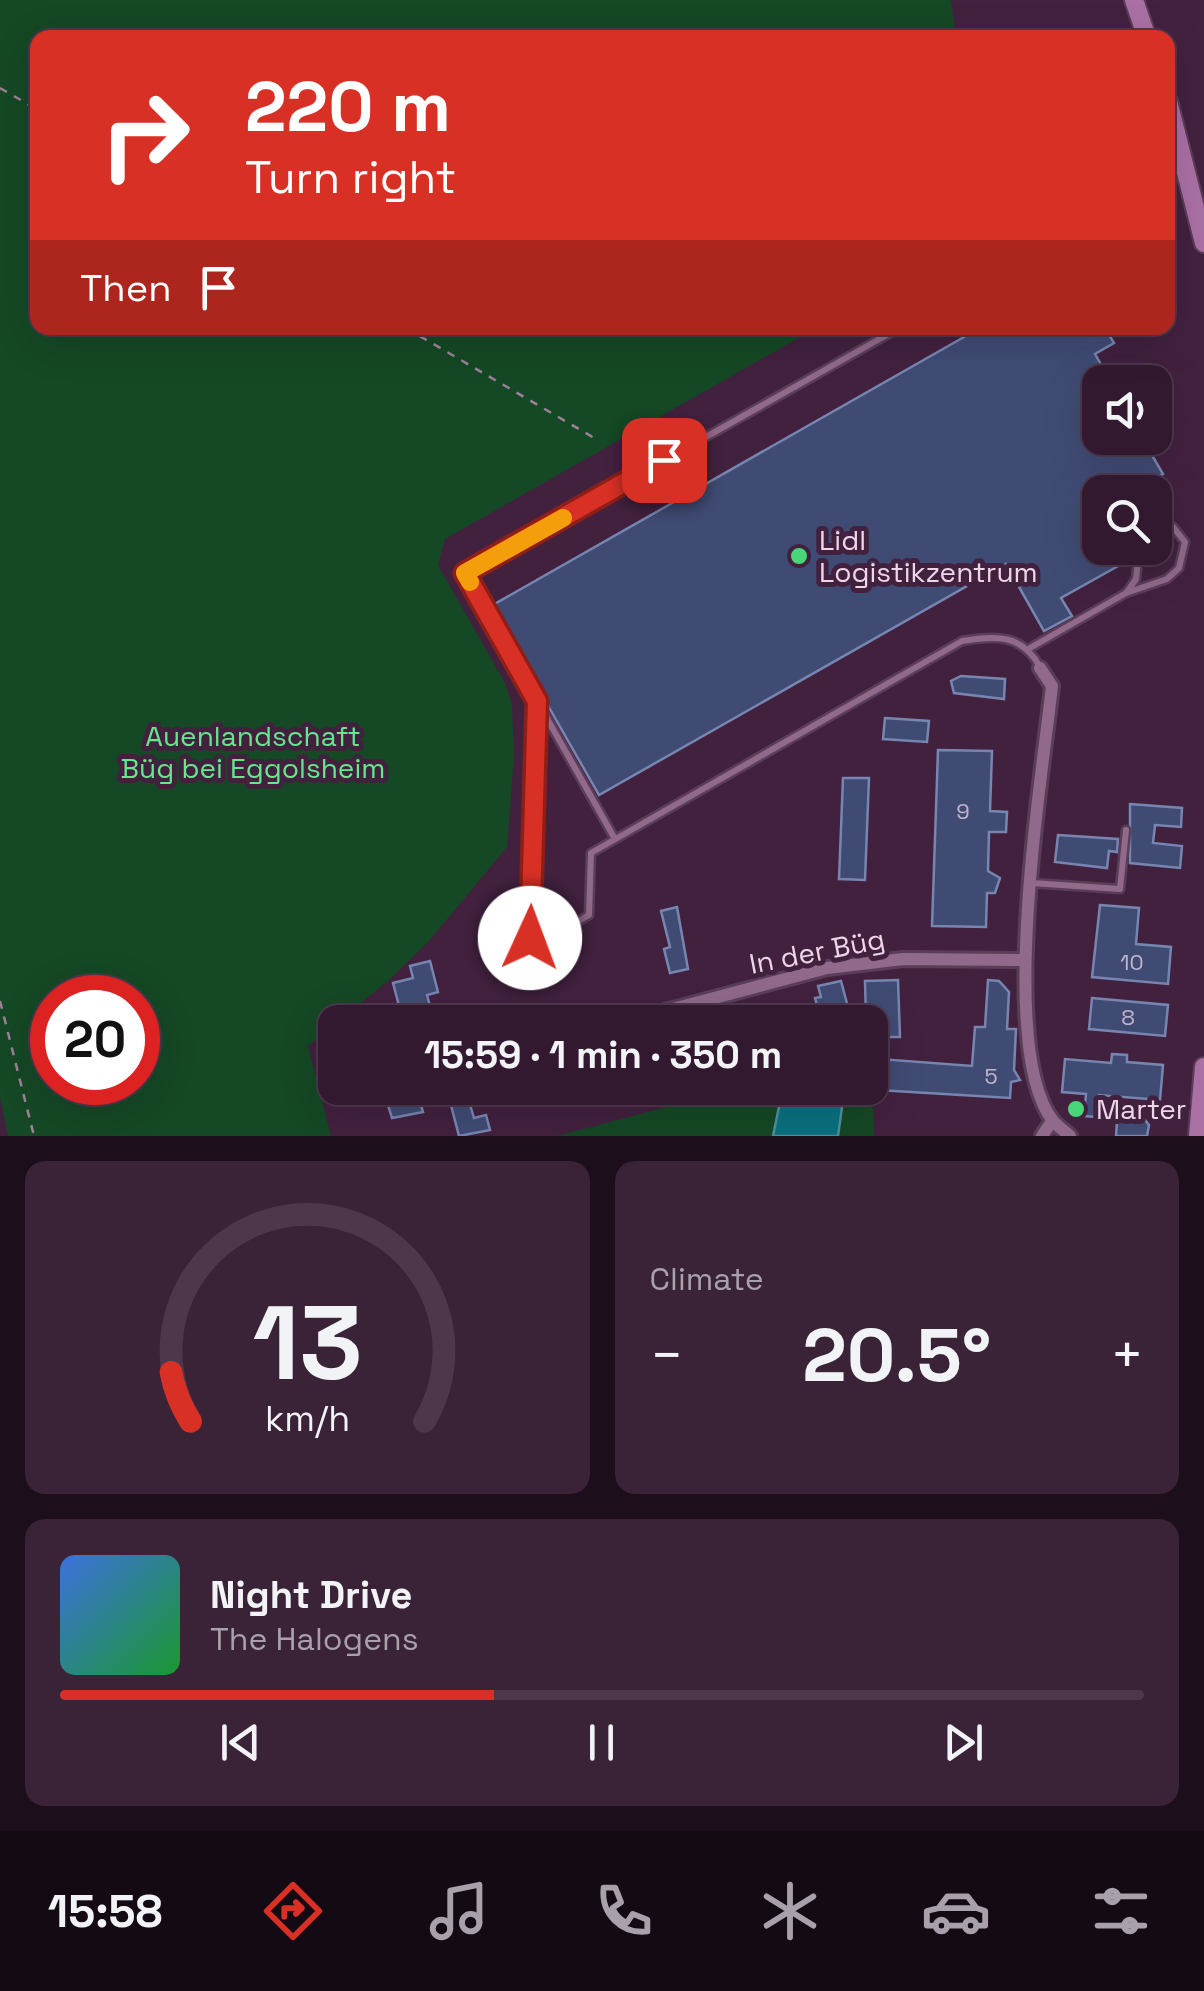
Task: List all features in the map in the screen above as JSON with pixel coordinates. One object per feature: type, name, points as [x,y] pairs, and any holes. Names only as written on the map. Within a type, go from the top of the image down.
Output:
[{"type":"main road","points":[[1134,0],[1144,30]]},
{"type":"main road","points":[[1175,129],[1204,243]]},
{"type":"main road","points":[[1198,1136],[1204,1067]]},
{"type":"street","points":[[1040,668],[1052,686],[1024,960],[1036,1080],[1052,1121],[1070,1136]]},
{"type":"street","name":"In der Büg","points":[[688,1005],[828,968],[903,960],[1024,960]]},
{"type":"street","points":[[1042,1136],[1052,1121]]},
{"type":"lane","points":[[615,839],[465,573],[886,335]]},
{"type":"lane","points":[[537,701],[530,938],[542,942],[589,916],[592,853],[962,640],[994,638],[1030,648],[1126,593],[1156,585],[1179,568],[1185,551],[1181,534],[1172,527]]},
{"type":"lane","points":[[1126,593],[1136,580],[1137,565]]},
{"type":"lane","points":[[1030,648],[1040,668]]},
{"type":"lane","points":[[1030,883],[1120,889],[1126,830]]},
{"type":"path","points":[[0,88],[30,105]]},
{"type":"path","points":[[418,335],[596,440]]},
{"type":"path","points":[[0,1001],[34,1136]]},
{"type":"green space","name":"Auenlandschaft Büg bei Eggolsheim","points":[[0,0],[951,0],[955,30],[30,30],[30,335],[804,335],[445,539],[438,565],[505,683],[512,704],[514,757],[507,847],[429,941],[388,981],[358,1005],[318,1005],[318,1038],[308,1046],[318,1085],[318,1105],[323,1105],[331,1136],[8,1136],[0,1097]]},
{"type":"green space","points":[[674,1105],[873,1105],[874,1136],[557,1136]]},
{"type":"shaded area","points":[[779,1105],[842,1105],[838,1136],[773,1136]]},
{"type":"building","name":"Lidl Logistikzentrum","points":[[968,335],[1109,335],[1114,343],[1095,354],[1101,365],[1082,365],[1082,455],[1152,455],[1163,474],[1082,475],[1082,565],[1120,565],[1061,598],[1072,616],[1044,631],[1006,564],[599,795],[491,606]]},
{"type":"building","points":[[961,676],[1005,679],[1004,699],[954,693],[951,681]]},
{"type":"building","points":[[885,718],[929,721],[927,742],[883,739]]},
{"type":"building","points":[[938,750],[992,751],[990,811],[1007,812],[1006,832],[989,832],[988,871],[1000,878],[995,893],[987,893],[986,927],[932,926]]},
{"type":"building","points":[[843,778],[869,778],[865,880],[839,879]]},
{"type":"building","points":[[1130,804],[1182,808],[1181,827],[1155,825],[1153,843],[1182,846],[1180,868],[1130,863]]},
{"type":"building","points":[[1058,835],[1118,839],[1117,852],[1109,851],[1107,868],[1055,862]]},
{"type":"building","points":[[1100,905],[1139,908],[1136,944],[1171,947],[1168,984],[1092,977]]},
{"type":"building","points":[[677,907],[688,969],[670,973],[664,949],[670,947],[661,911]]},
{"type":"building","points":[[430,961],[438,992],[427,995],[430,1005],[399,1005],[393,983],[413,978],[410,966]]},
{"type":"building","points":[[898,980],[900,1037],[888,1037],[888,1005],[866,1005],[865,981]]},
{"type":"building","points":[[988,980],[999,981],[1009,992],[1007,1029],[1016,1029],[1014,1070],[1020,1080],[1011,1082],[1010,1098],[888,1091],[888,1060],[972,1066],[975,1027],[985,1027]]},
{"type":"building","points":[[841,981],[847,1005],[817,1005],[815,998],[821,997],[818,986]]},
{"type":"building","points":[[1092,998],[1168,1005],[1165,1036],[1089,1029]]},
{"type":"building","points":[[1112,1054],[1127,1055],[1127,1062],[1163,1065],[1160,1100],[1099,1095],[1097,1117],[1084,1116],[1086,1094],[1062,1092],[1065,1059],[1111,1063]]},
{"type":"building","points":[[388,1105],[421,1105],[423,1112],[392,1118]]},
{"type":"building","points":[[451,1105],[470,1105],[474,1118],[486,1115],[490,1130],[459,1136]]},
{"type":"building","points":[[1135,1107],[1149,1125],[1147,1136],[1116,1136],[1117,1121]]},
{"type":"slow traffic","points":[[470,582],[465,573],[563,518]]},
{"type":"place","name":"Lidl Logistikzentrum","points":[[799,556]]},
{"type":"place","name":"Marter","points":[[1076,1109]]},
{"type":"route","points":[[530,938],[537,701],[465,573],[664,460]]}]
